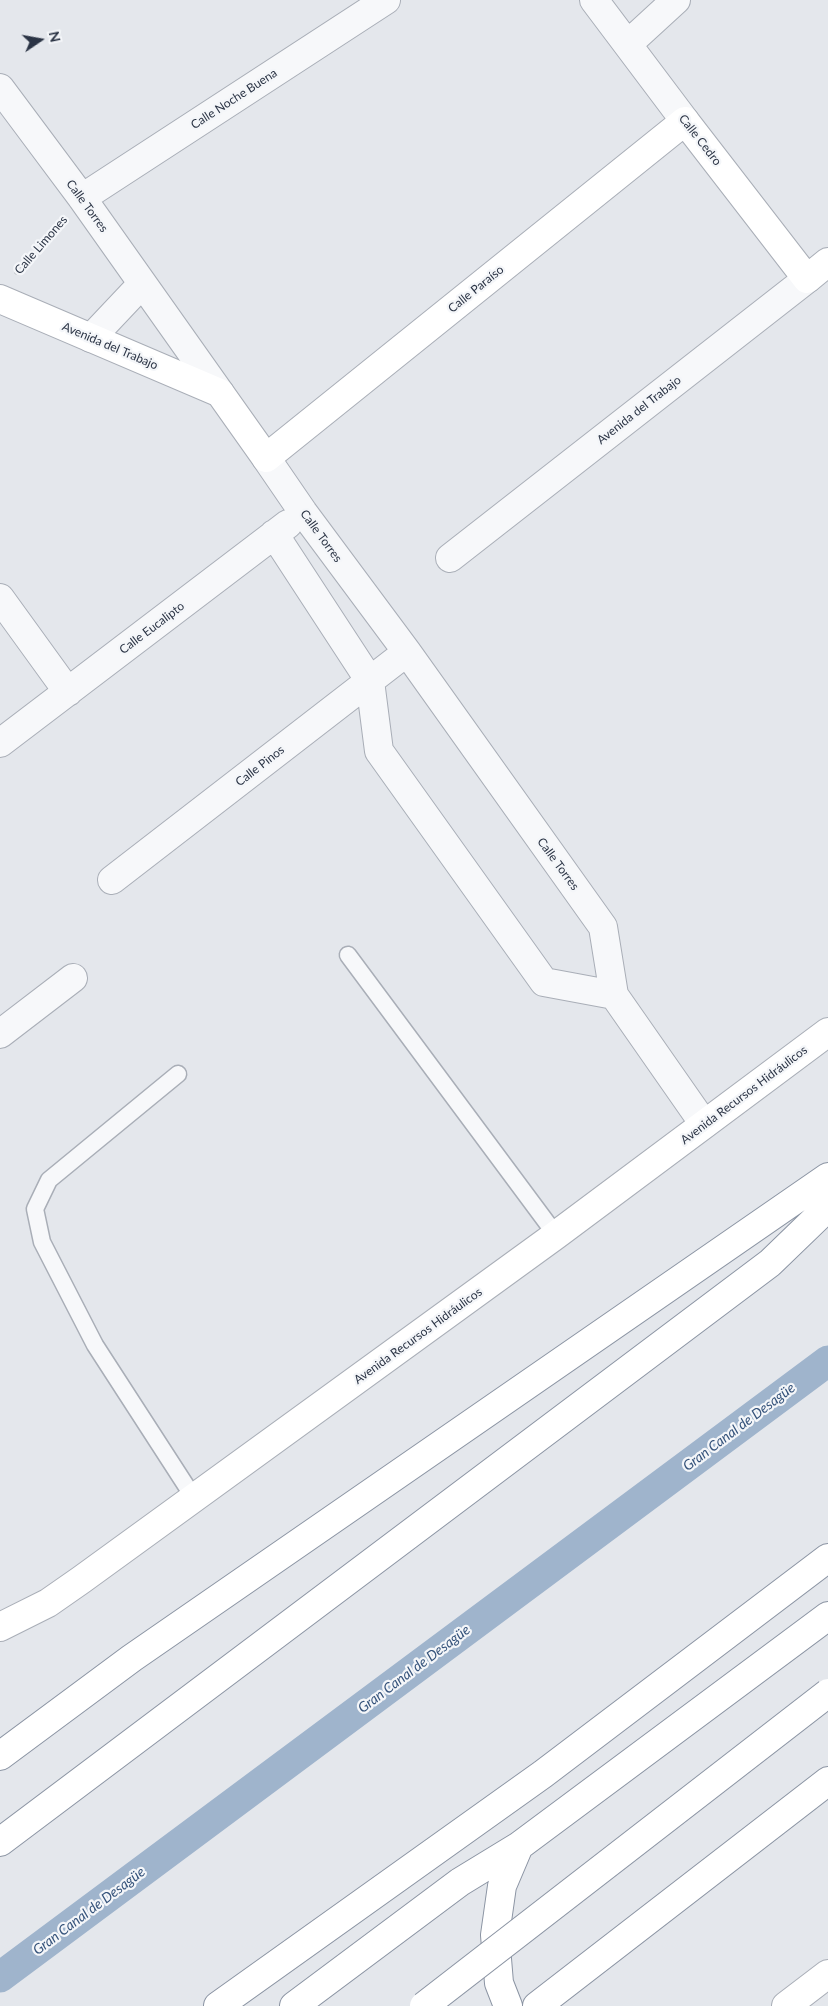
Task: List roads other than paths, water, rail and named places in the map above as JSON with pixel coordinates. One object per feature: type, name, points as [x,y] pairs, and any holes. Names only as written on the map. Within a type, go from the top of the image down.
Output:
[{"type":"main road","name":"Calle Cedro","points":[[685,120],[807,279]]},
{"type":"main road","name":"Calle Paraíso","points":[[266,458],[685,120]]},
{"type":"main road","name":"Avenida del Trabajo","points":[[807,279],[828,262]]},
{"type":"main road","name":"Avenida del Trabajo","points":[[6,288],[91,338],[220,393]]},
{"type":"main road","name":"Calle Torres","points":[[220,393],[266,458]]},
{"type":"main road","name":"Avenida Recursos Hidráulicos","points":[[0,1628],[48,1603],[194,1498],[556,1235],[828,1032]]},
{"type":"main road","points":[[0,1756],[132,1658],[828,1177]]},
{"type":"main road","points":[[0,1842],[770,1263],[828,1207]]},
{"type":"main road","points":[[218,2006],[543,1774],[828,1558]]},
{"type":"main road","points":[[294,2006],[460,1882],[519,1846],[828,1616]]},
{"type":"main road","points":[[424,2006],[828,1693]]},
{"type":"main road","points":[[537,2006],[828,1781]]},
{"type":"main road","points":[[519,1846],[502,1886],[495,1935],[504,1994],[521,2006]]},
{"type":"main road","points":[[786,2006],[828,1974]]},
{"type":"street","name":"Calle Noche Buena","points":[[82,198],[386,0]]},
{"type":"street","name":"Calle Cedro","points":[[594,0],[685,120]]},
{"type":"street","points":[[628,44],[676,0]]},
{"type":"street","name":"Calle Torres","points":[[0,88],[82,198],[220,393]]},
{"type":"street","name":"Avenida del Trabajo","points":[[450,558],[807,279]]},
{"type":"street","points":[[91,338],[142,284]]},
{"type":"street","name":"Calle Torres","points":[[266,458],[603,927],[614,995],[704,1124]]},
{"type":"street","name":"Calle Eucalipto","points":[[0,743],[303,512]]},
{"type":"street","points":[[274,534],[370,681],[379,751],[544,982],[614,995]]},
{"type":"street","points":[[0,598],[68,692]]},
{"type":"street","name":"Calle Pinos","points":[[112,880],[406,652]]},
{"type":"street","points":[[0,1034],[73,978]]},
{"type":"lane","points":[[348,955],[556,1235]]},
{"type":"lane","points":[[178,1074],[49,1180],[35,1209],[42,1242],[95,1345],[194,1498]]},
{"type":"waterway","name":"Gran Canal de Desagüe","points":[[0,1977],[828,1361]]}]
